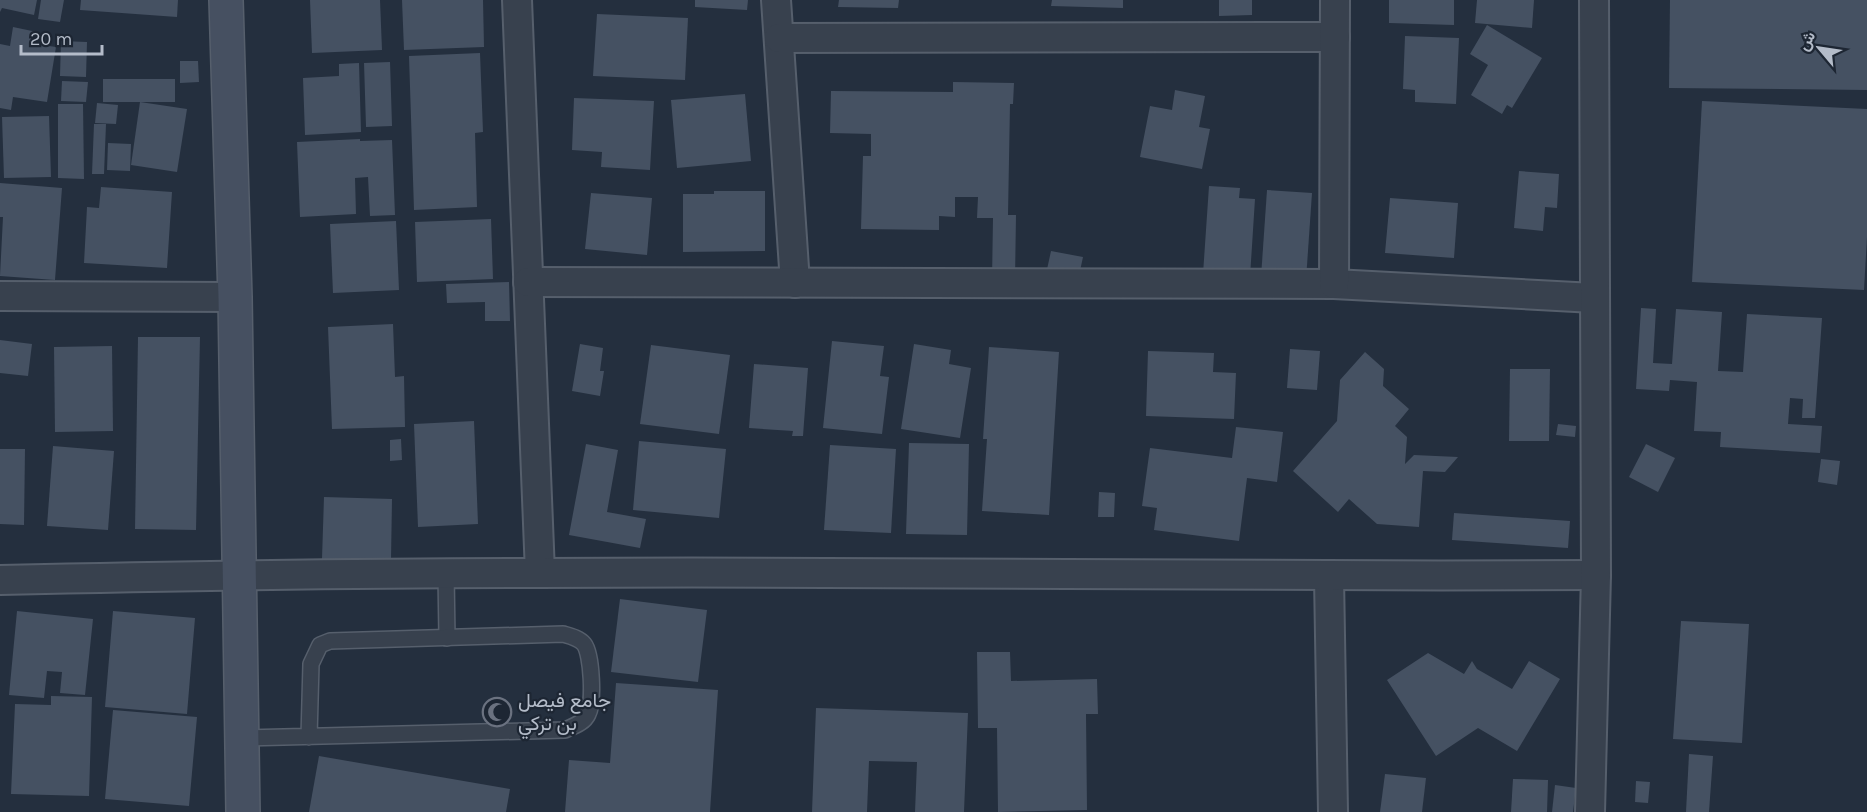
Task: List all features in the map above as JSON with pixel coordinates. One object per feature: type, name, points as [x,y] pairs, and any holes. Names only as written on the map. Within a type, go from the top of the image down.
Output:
[{"type":"street","points":[[226,0],[235,297],[243,812]]},
{"type":"street","points":[[517,0],[540,573]]},
{"type":"street","points":[[776,0],[795,283]]},
{"type":"street","points":[[1334,284],[1335,0]]},
{"type":"street","points":[[1590,812],[1596,575],[1594,0]]},
{"type":"street","points":[[779,38],[1335,37]]},
{"type":"street","points":[[528,282],[1334,284],[1594,298]]},
{"type":"street","points":[[0,296],[235,297]]},
{"type":"street","points":[[0,580],[446,573],[1329,577],[1596,575]]},
{"type":"street","points":[[1329,577],[1333,812]]},
{"type":"lane","points":[[446,573],[447,638]]},
{"type":"lane","points":[[242,738],[309,737],[565,730],[582,723],[588,715],[591,705],[590,658],[585,645],[563,634],[330,641],[320,645],[311,664],[309,737]]},
{"type":"building","points":[[0,0],[37,0],[34,15],[2,8],[0,12]]},
{"type":"building","points":[[41,0],[64,0],[60,22],[38,19]]},
{"type":"building","points":[[81,0],[178,0],[177,17],[80,10]]},
{"type":"building","points":[[310,0],[380,0],[382,50],[312,53]]},
{"type":"building","points":[[402,0],[483,0],[484,47],[404,50]]},
{"type":"building","points":[[695,0],[748,0],[747,10],[695,7]]},
{"type":"building","points":[[839,0],[899,0],[898,8],[838,7]]},
{"type":"building","points":[[1052,0],[1123,0],[1123,8],[1051,6]]},
{"type":"building","points":[[1219,0],[1252,0],[1252,15],[1219,16]]},
{"type":"building","points":[[1389,0],[1454,0],[1454,25],[1389,23]]},
{"type":"building","points":[[1477,0],[1534,0],[1532,28],[1475,23]]},
{"type":"building","points":[[1670,0],[1867,0],[1867,90],[1669,88]]},
{"type":"building","points":[[597,14],[688,18],[685,80],[593,76]]},
{"type":"building","points":[[1487,25],[1542,58],[1512,108],[1507,105],[1502,114],[1471,95],[1488,65],[1470,54]]},
{"type":"building","points":[[13,27],[37,32],[35,44],[56,47],[47,102],[13,97],[11,110],[0,108],[0,44],[10,46]]},
{"type":"building","points":[[1405,36],[1459,38],[1456,104],[1415,102],[1415,90],[1403,89]]},
{"type":"building","points":[[61,41],[87,42],[86,77],[60,76]]},
{"type":"building","points":[[480,53],[483,132],[475,133],[477,207],[414,210],[409,56]]},
{"type":"building","points":[[180,61],[198,61],[199,82],[180,83]]},
{"type":"building","points":[[390,62],[392,126],[366,127],[364,63]]},
{"type":"building","points":[[359,63],[361,132],[305,135],[303,78],[339,76],[339,64]]},
{"type":"building","points":[[103,79],[175,79],[175,102],[103,102]]},
{"type":"building","points":[[62,81],[88,82],[86,102],[61,101]]},
{"type":"building","points":[[953,82],[1014,83],[1013,104],[1010,104],[1008,215],[1016,215],[1015,280],[992,280],[993,218],[977,218],[978,197],[955,197],[955,217],[939,216],[939,230],[861,229],[863,156],[871,156],[871,134],[830,133],[831,91],[953,92]]},
{"type":"building","points":[[1175,90],[1205,96],[1199,127],[1210,129],[1202,169],[1140,157],[1150,106],[1172,110]]},
{"type":"building","points":[[745,94],[751,161],[677,168],[671,100]]},
{"type":"building","points":[[574,98],[654,101],[650,170],[601,167],[602,152],[572,150]]},
{"type":"building","points":[[1702,101],[1867,109],[1867,237],[1864,290],[1692,282]]},
{"type":"building","points":[[140,102],[187,109],[177,172],[131,165]]},
{"type":"building","points":[[97,103],[118,105],[116,124],[95,123]]},
{"type":"building","points":[[58,104],[83,104],[84,179],[58,178]]},
{"type":"building","points":[[49,116],[51,177],[4,178],[2,117]]},
{"type":"building","points":[[94,124],[106,124],[104,174],[92,174]]},
{"type":"building","points":[[360,139],[360,141],[392,140],[395,215],[370,216],[368,177],[355,178],[356,214],[300,217],[297,142]]},
{"type":"building","points":[[108,143],[131,144],[130,171],[107,170]]},
{"type":"building","points":[[1519,171],[1559,174],[1557,208],[1545,207],[1543,231],[1514,228]]},
{"type":"building","points":[[0,183],[62,188],[55,280],[0,276],[3,217],[0,217]]},
{"type":"building","points":[[1209,186],[1240,188],[1239,198],[1255,199],[1250,277],[1203,274]]},
{"type":"building","points":[[101,187],[172,192],[167,268],[84,263],[87,207],[99,208]]},
{"type":"building","points":[[1267,190],[1312,193],[1306,280],[1261,277]]},
{"type":"building","points":[[714,191],[765,191],[765,251],[683,252],[683,194],[714,194]]},
{"type":"building","points":[[591,193],[652,198],[647,255],[585,249]]},
{"type":"building","points":[[1390,198],[1458,203],[1454,258],[1385,253]]},
{"type":"building","points":[[491,219],[493,279],[417,282],[415,222]]},
{"type":"building","points":[[396,221],[399,290],[333,293],[330,224]]},
{"type":"building","points":[[1051,251],[1083,257],[1078,280],[1046,274]]},
{"type":"building","points":[[509,282],[510,321],[485,321],[485,302],[447,303],[446,284]]},
{"type":"building","points":[[1641,308],[1656,309],[1653,363],[1672,364],[1676,309],[1722,312],[1718,371],[1743,372],[1747,314],[1822,318],[1815,418],[1802,418],[1803,399],[1790,398],[1788,424],[1822,426],[1820,453],[1720,447],[1721,432],[1694,431],[1697,382],[1670,380],[1669,391],[1636,389]]},
{"type":"building","points":[[393,324],[395,377],[404,376],[405,427],[332,429],[328,327]]},
{"type":"building","points":[[138,337],[200,337],[196,530],[135,529]]},
{"type":"building","points":[[0,340],[32,344],[28,376],[0,373]]},
{"type":"building","points":[[832,341],[884,346],[880,376],[889,377],[882,434],[823,428]]},
{"type":"building","points":[[580,344],[603,348],[600,371],[604,371],[600,396],[572,391]]},
{"type":"building","points":[[914,344],[951,350],[949,364],[971,368],[960,438],[901,429]]},
{"type":"building","points":[[651,345],[730,355],[719,434],[640,424]]},
{"type":"building","points":[[112,346],[113,431],[55,432],[54,347]]},
{"type":"building","points":[[989,347],[1059,352],[1049,515],[982,511],[987,439],[983,439]]},
{"type":"building","points":[[1290,349],[1320,351],[1317,390],[1287,388]]},
{"type":"building","points":[[1148,351],[1214,353],[1213,372],[1236,373],[1234,419],[1146,416]]},
{"type":"building","points":[[1365,352],[1384,369],[1383,386],[1409,409],[1395,426],[1407,437],[1405,464],[1414,455],[1458,457],[1445,472],[1423,471],[1419,527],[1377,524],[1349,499],[1338,512],[1293,471],[1337,421],[1340,380]]},
{"type":"building","points":[[754,364],[808,368],[803,436],[792,436],[793,431],[749,428]]},
{"type":"building","points":[[1510,369],[1550,369],[1549,441],[1509,441]]},
{"type":"building","points":[[474,421],[478,524],[418,527],[414,424]]},
{"type":"building","points":[[1558,424],[1576,426],[1575,437],[1556,435]]},
{"type":"building","points":[[1236,427],[1283,432],[1277,482],[1247,478],[1239,541],[1154,530],[1157,508],[1142,506],[1150,448],[1232,458]]},
{"type":"building","points":[[401,439],[402,460],[390,461],[390,440]]},
{"type":"building","points":[[639,441],[726,449],[719,518],[633,510]]},
{"type":"building","points":[[909,443],[969,444],[967,535],[906,534]]},
{"type":"building","points":[[586,444],[618,450],[607,512],[646,519],[640,548],[569,535]]},
{"type":"building","points":[[1646,444],[1675,458],[1658,492],[1629,477]]},
{"type":"building","points":[[830,445],[896,449],[891,533],[824,530]]},
{"type":"building","points":[[53,446],[114,451],[108,530],[47,526]]},
{"type":"building","points":[[0,449],[25,449],[24,525],[0,524]]},
{"type":"building","points":[[1821,459],[1840,461],[1837,485],[1818,482]]},
{"type":"building","points":[[1099,492],[1115,493],[1114,517],[1098,517]]},
{"type":"building","points":[[324,497],[392,499],[391,560],[322,559]]},
{"type":"building","points":[[1454,513],[1570,521],[1568,548],[1452,540]]},
{"type":"building","points":[[620,599],[707,610],[698,682],[611,672]]},
{"type":"building","points":[[17,611],[93,619],[85,695],[60,693],[62,672],[47,671],[44,698],[9,695]]},
{"type":"building","points":[[113,611],[195,618],[187,714],[105,707]]},
{"type":"building","points":[[1681,621],[1749,624],[1742,743],[1673,739]]},
{"type":"building","points":[[977,652],[1010,652],[1011,681],[1097,679],[1098,714],[1086,714],[1087,810],[998,812],[997,728],[978,728]]},
{"type":"building","points":[[1428,653],[1464,674],[1472,661],[1477,669],[1512,689],[1529,661],[1560,679],[1517,751],[1478,728],[1436,756],[1387,680]]},
{"type":"building","points":[[616,683],[718,690],[710,812],[565,812],[569,760],[610,763]]},
{"type":"building","points":[[51,696],[92,697],[89,796],[11,794],[15,704],[51,705]]},
{"type":"building","points":[[816,708],[968,713],[964,812],[915,812],[917,762],[869,761],[867,812],[812,812]]},
{"type":"building","points":[[113,710],[197,717],[189,806],[105,799]]},
{"type":"building","points":[[1689,754],[1713,756],[1709,812],[1686,812]]},
{"type":"building","points":[[319,756],[510,789],[506,812],[309,812]]},
{"type":"building","points":[[1385,774],[1426,778],[1422,812],[1380,812]]},
{"type":"building","points":[[1513,779],[1548,780],[1547,812],[1511,812]]},
{"type":"building","points":[[1636,781],[1650,782],[1648,803],[1635,802]]},
{"type":"building","points":[[1555,785],[1576,788],[1573,812],[1552,812]]},
{"type":"place","name":"جامع فيصل بن تركي","points":[[497,712]]}]
